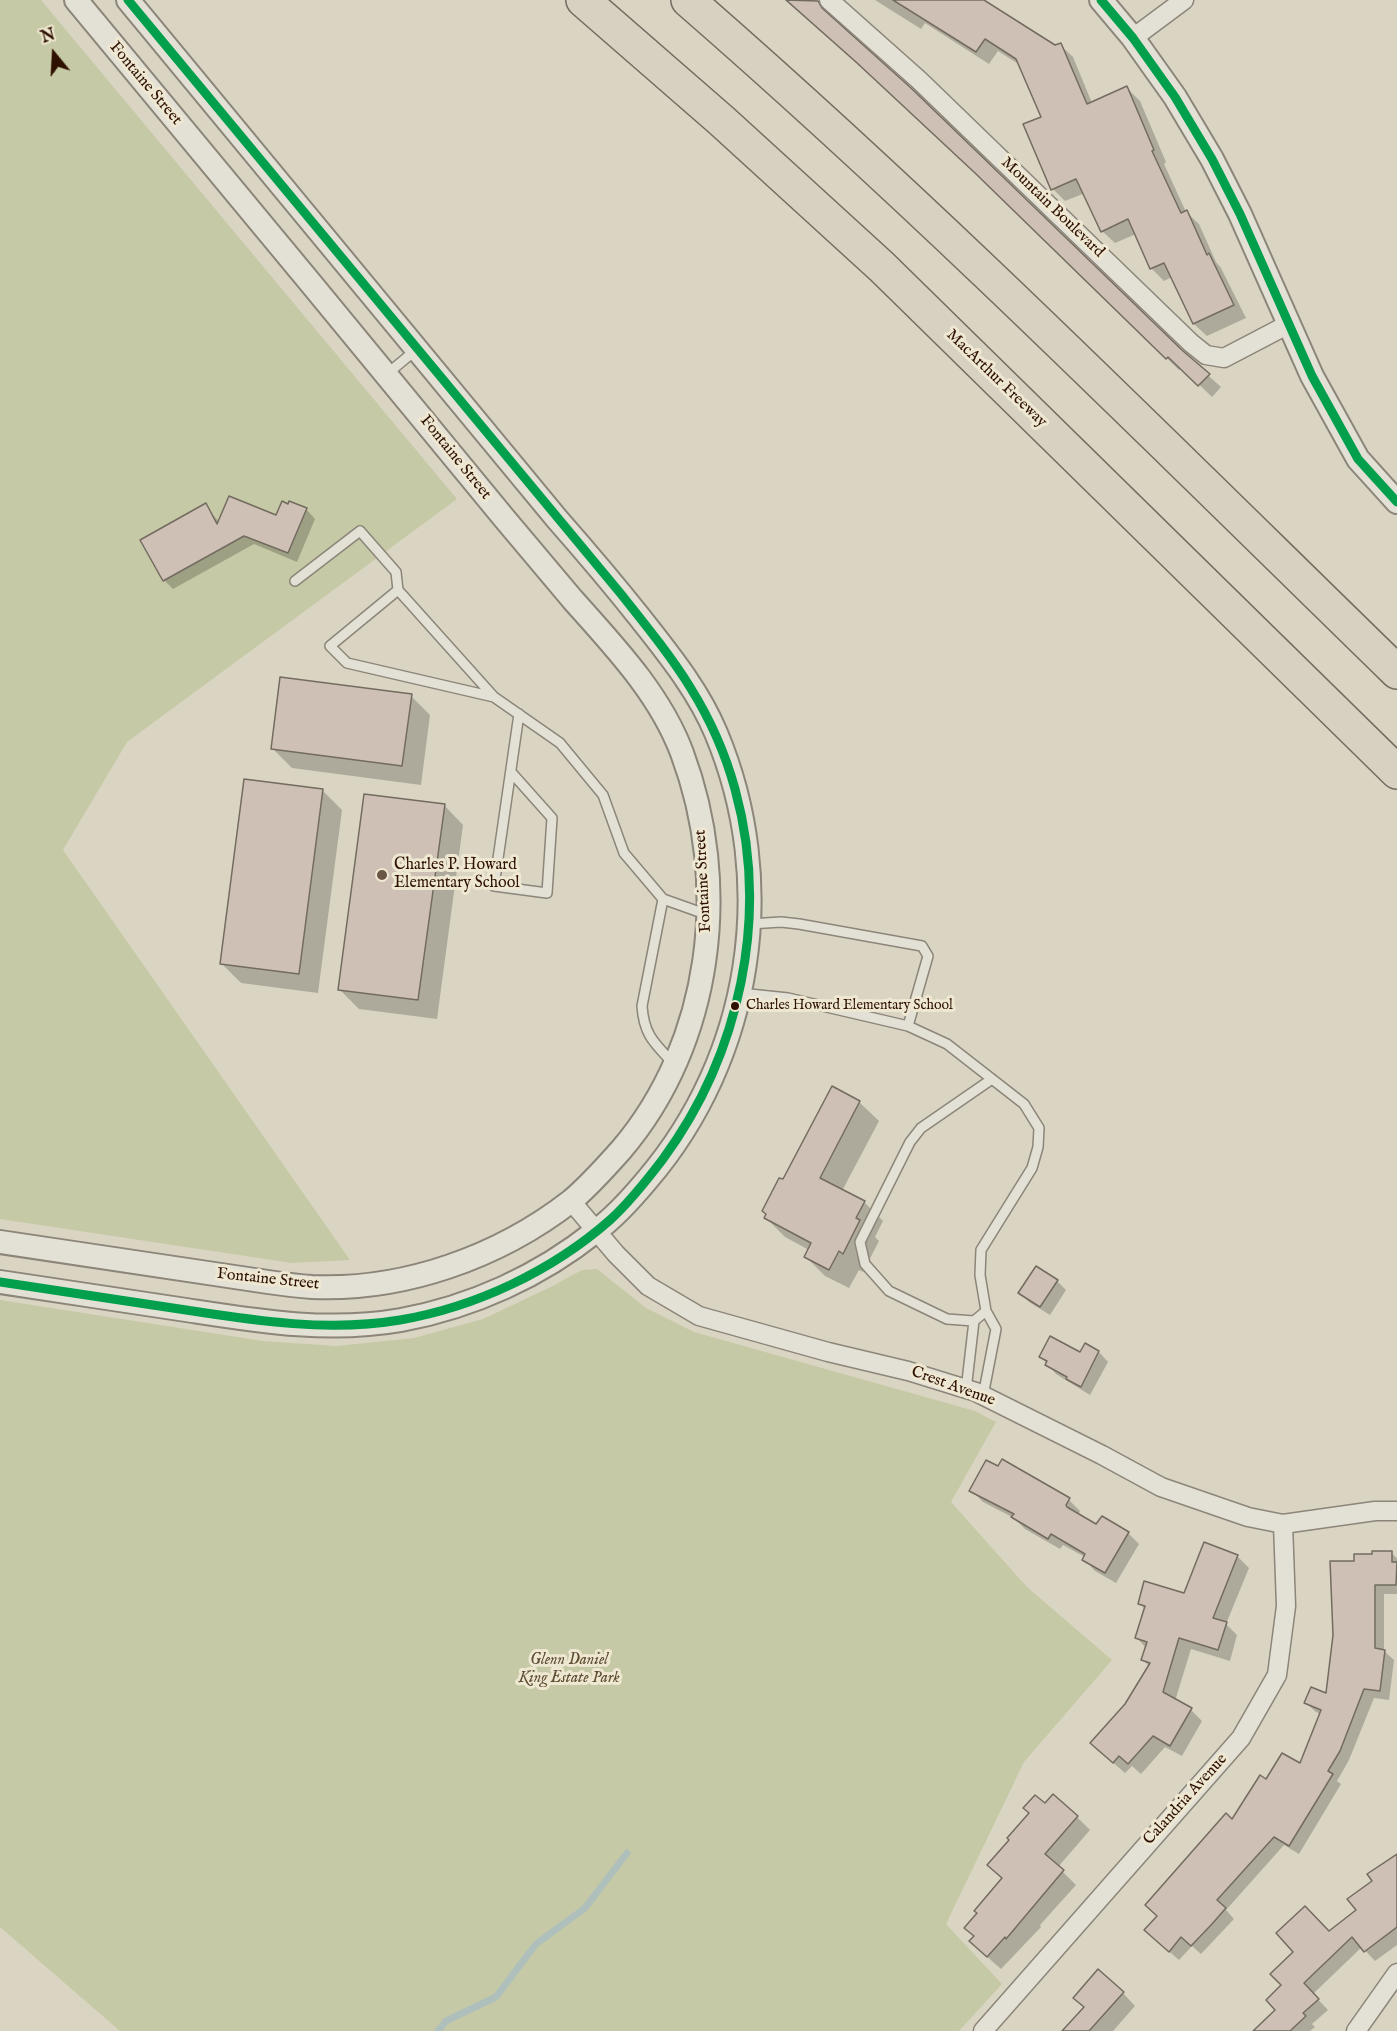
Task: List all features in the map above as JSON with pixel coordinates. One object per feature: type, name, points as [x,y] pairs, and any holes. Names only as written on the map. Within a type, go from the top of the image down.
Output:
[{"type":"highway","name":"MacArthur Freeway","points":[[583,0],[722,121],[882,267],[1397,772]]},
{"type":"highway","points":[[688,0],[770,71],[931,218],[1397,672]]},
{"type":"street","name":"Fontaine Street","points":[[0,1242],[312,1287],[355,1286],[394,1280],[477,1256],[523,1234],[571,1201],[600,1174],[634,1134],[659,1097],[695,1009],[705,958],[708,915],[703,829],[681,749],[659,707],[634,671],[76,0]]},
{"type":"street","points":[[0,1282],[262,1322],[311,1327],[402,1320],[495,1292],[545,1267],[597,1231],[629,1201],[666,1158],[693,1118],[718,1066],[740,993],[750,924],[750,869],[743,824],[732,779],[716,734],[694,689],[665,649],[592,559],[128,0]]},
{"type":"street","name":"Mountain Boulevard","points":[[829,0],[919,80],[1206,355],[1224,358],[1289,324]]},
{"type":"street","points":[[1101,0],[1133,38],[1175,97],[1212,159],[1240,214],[1312,376],[1358,459],[1397,502]]},
{"type":"street","points":[[1133,38],[1184,0]]},
{"type":"street","name":"Crest Avenue","points":[[571,1201],[616,1254],[648,1286],[699,1316],[828,1352],[908,1371],[974,1393],[1102,1455],[1161,1487],[1248,1517],[1283,1524],[1375,1511],[1397,1511]]},
{"type":"street","name":"Calandria Avenue","points":[[982,2031],[1241,1738],[1278,1675],[1287,1606],[1283,1524]]},
{"type":"street","points":[[1356,2031],[1397,1973]]},
{"type":"lane","points":[[386,374],[417,349]]},
{"type":"lane","points":[[295,581],[360,531],[396,572],[398,590],[494,698],[560,743],[603,795],[624,853],[663,899],[708,915]]},
{"type":"lane","points":[[398,590],[330,646],[347,663],[494,698]]},
{"type":"lane","points":[[511,772],[552,818],[547,892],[494,886],[519,714]]},
{"type":"lane","points":[[663,899],[642,1006],[644,1023],[650,1039],[674,1065]]},
{"type":"lane","points":[[750,924],[781,922],[799,924],[922,946],[928,956],[908,1026]]},
{"type":"lane","points":[[740,993],[788,998],[908,1026],[946,1044],[992,1079],[1024,1104],[1039,1128],[1038,1147],[1032,1168],[981,1250],[980,1275],[986,1311],[996,1329],[974,1393]]},
{"type":"lane","points":[[986,1311],[974,1321],[947,1319],[888,1291],[865,1264],[860,1242],[910,1142],[921,1128],[992,1079]]},
{"type":"lane","points":[[974,1321],[974,1393]]},
{"type":"green space","points":[[0,0],[41,0],[457,499],[127,742],[63,850],[350,1260],[292,1263],[0,1219]]},
{"type":"green space","name":"Glenn Daniel King Estate Park","points":[[597,1269],[646,1308],[694,1332],[975,1411],[996,1422],[951,1502],[1027,1587],[1112,1660],[1024,1762],[946,1924],[1002,1984],[959,2031],[120,2031],[0,1927],[0,1300],[263,1341],[336,1346],[414,1338],[483,1319],[583,1270]]},
{"type":"building","points":[[786,0],[818,1],[822,8],[911,88],[1183,351],[1210,374],[1198,386],[1168,357],[1166,359],[975,173]]},
{"type":"building","points":[[893,0],[984,0],[1055,45],[1061,43],[1087,104],[1127,86],[1154,150],[1152,151],[1181,213],[1187,210],[1207,255],[1209,253],[1234,305],[1193,324],[1164,263],[1150,269],[1128,219],[1101,232],[1076,179],[1051,190],[1023,124],[1041,117],[1016,59],[985,39],[976,52]]},
{"type":"building","points":[[229,496],[276,515],[282,501],[288,504],[289,501],[307,508],[288,553],[244,536],[163,581],[140,540],[206,503],[217,524]]},
{"type":"building","points":[[280,677],[412,694],[402,766],[271,749]]},
{"type":"building","points":[[244,779],[323,789],[299,974],[220,964]]},
{"type":"building","points":[[364,794],[445,804],[418,1000],[338,990]]},
{"type":"building","points":[[832,1086],[860,1101],[820,1178],[865,1201],[856,1218],[860,1220],[843,1254],[839,1251],[829,1270],[804,1257],[811,1243],[764,1218],[766,1214],[762,1211],[779,1178],[783,1179]]},
{"type":"building","points":[[1036,1266],[1058,1280],[1040,1307],[1018,1293]]},
{"type":"building","points":[[1050,1336],[1080,1352],[1085,1343],[1099,1351],[1081,1387],[1045,1365],[1047,1361],[1039,1357]]},
{"type":"building","points":[[1002,1459],[1070,1498],[1067,1507],[1096,1524],[1102,1516],[1129,1532],[1105,1573],[1082,1560],[1085,1554],[1051,1534],[1048,1539],[1011,1517],[1014,1514],[969,1491],[986,1460],[998,1466]]},
{"type":"building","points":[[1204,1542],[1238,1555],[1213,1618],[1227,1622],[1218,1650],[1179,1638],[1163,1692],[1192,1708],[1170,1746],[1153,1736],[1128,1764],[1119,1756],[1113,1763],[1090,1743],[1125,1704],[1150,1663],[1141,1660],[1147,1642],[1135,1638],[1145,1606],[1138,1604],[1144,1581],[1184,1593]]},
{"type":"building","points":[[1372,1551],[1392,1551],[1392,1562],[1397,1562],[1396,1585],[1375,1585],[1375,1648],[1385,1650],[1380,1691],[1364,1689],[1340,1751],[1328,1771],[1333,1774],[1289,1846],[1274,1837],[1217,1900],[1226,1908],[1212,1924],[1191,1946],[1181,1937],[1169,1952],[1144,1930],[1157,1916],[1145,1905],[1226,1813],[1232,1819],[1260,1775],[1266,1779],[1282,1753],[1300,1763],[1321,1710],[1304,1703],[1311,1687],[1326,1693],[1333,1635],[1330,1561],[1354,1561],[1354,1554],[1372,1554]]},
{"type":"building","points":[[1053,1794],[1078,1816],[1045,1854],[1064,1870],[1006,1939],[1005,1937],[987,1957],[969,1941],[974,1936],[964,1928],[977,1913],[974,1911],[1002,1878],[987,1865],[1029,1813],[1023,1808],[1035,1795],[1045,1803]]},
{"type":"building","points":[[1397,1854],[1397,1927],[1364,1952],[1352,1937],[1304,1983],[1319,1999],[1303,2013],[1306,2016],[1290,2031],[1253,2031],[1275,2010],[1266,2000],[1281,1985],[1270,1974],[1293,1952],[1276,1933],[1305,1906],[1329,1931],[1356,1910],[1347,1899],[1372,1881],[1367,1874]]},
{"type":"building","points":[[1098,1969],[1124,1992],[1089,2031],[1062,2031],[1084,2007],[1073,1998]]},
{"type":"waterway","points":[[438,2031],[446,2021],[496,1997],[536,1944],[585,1908],[627,1853]]},
{"type":"transit line","points":[[0,1282],[239,1318],[320,1325],[400,1320],[457,1306],[512,1284],[563,1255],[610,1220],[663,1159],[690,1118],[712,1075],[729,1029],[741,982],[748,934],[749,886],[745,837],[735,789],[715,733],[674,662],[621,594],[128,0]]},
{"type":"transit line","points":[[1101,0],[1133,38],[1175,97],[1212,159],[1240,214],[1312,376],[1358,459],[1397,502]]},
{"type":"place","name":"Charles P. Howard Elementary School","points":[[382,875]]},
{"type":"place","name":"Charles Howard Elementary School","points":[[735,1006]]}]
